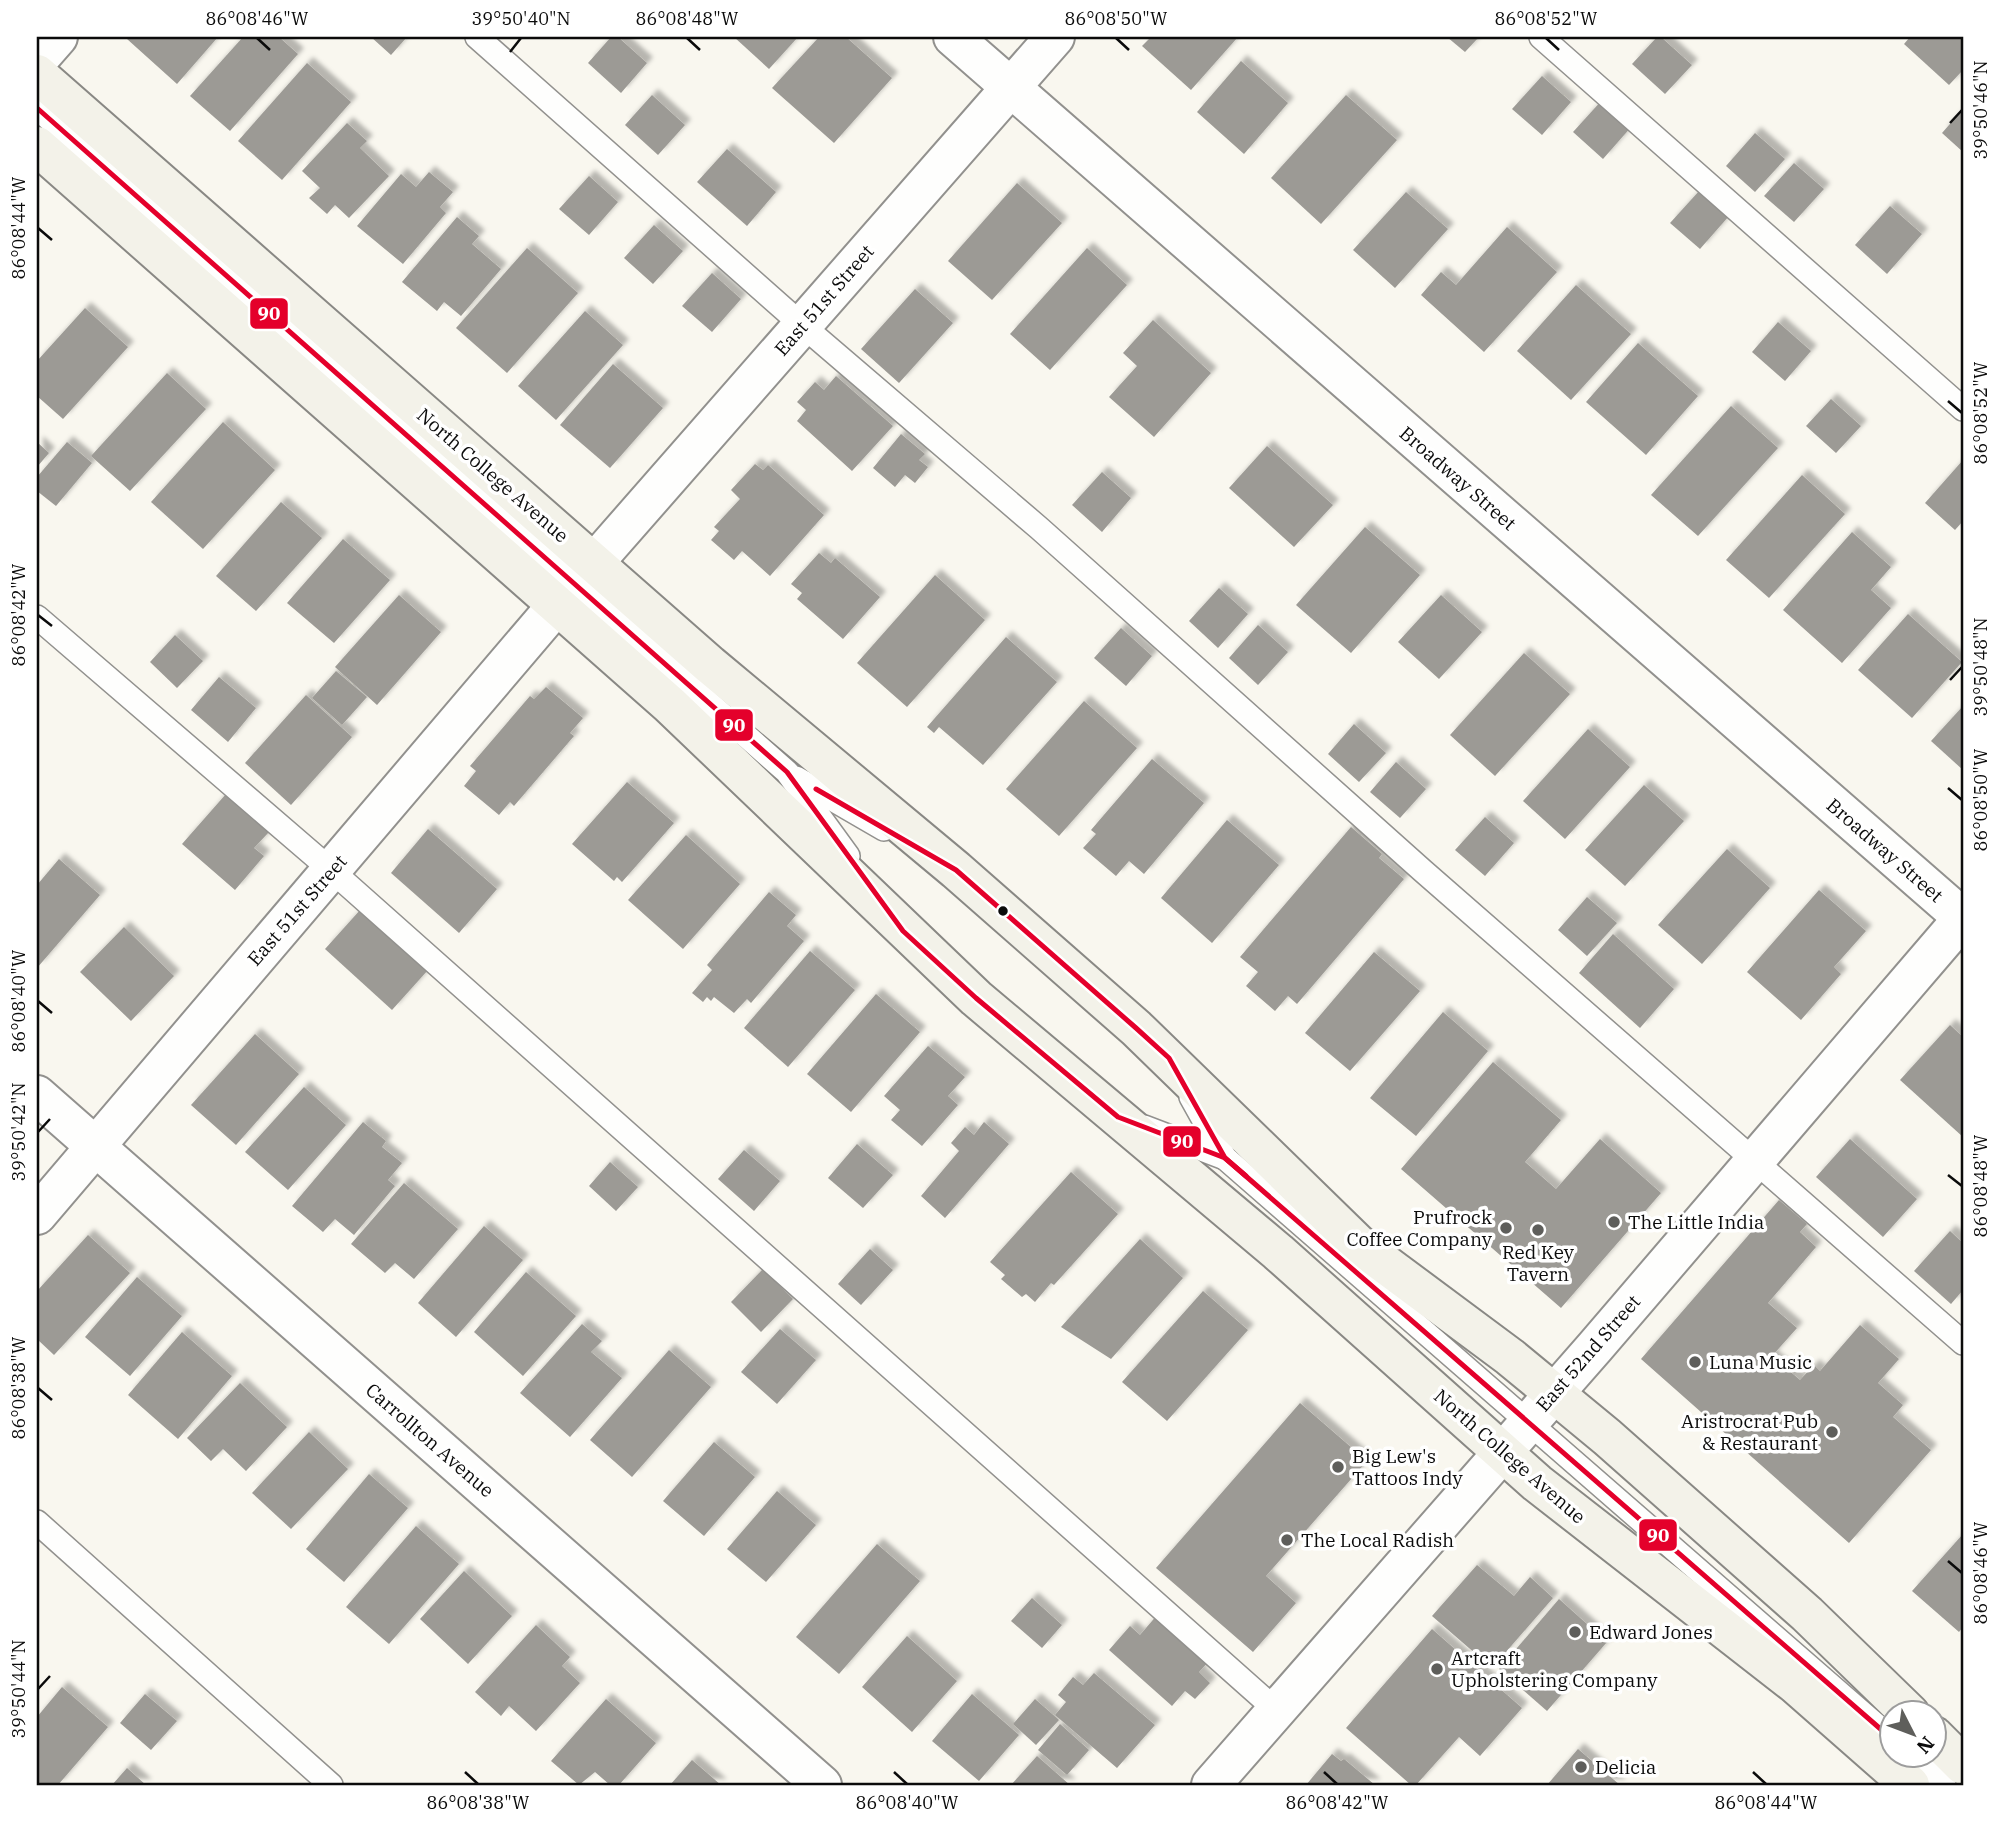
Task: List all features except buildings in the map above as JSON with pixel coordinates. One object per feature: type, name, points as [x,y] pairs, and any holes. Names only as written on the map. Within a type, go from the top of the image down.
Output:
[{"type":"main road","name":"North College Avenue","points":[[37,74],[593,564],[956,870],[1169,1058],[1357,1244],[1541,1406],[1807,1614],[1896,1700]]},
{"type":"main road","name":"North College Avenue","points":[[37,146],[670,705],[903,931],[1503,1450],[1537,1483],[1795,1684],[1910,1785]]},
{"type":"main road","points":[[1948,1750],[1963,1765]]},
{"type":"street","points":[[37,61],[58,37]]},
{"type":"street","name":"Broadway Street","points":[[953,37],[1963,918]]},
{"type":"street","name":"East 51st Street","points":[[593,564],[1055,37]]},
{"type":"street","name":"East 51st Street","points":[[37,1214],[557,605]]},
{"type":"street","name":"East 52nd Street","points":[[1210,1785],[1963,918]]},
{"type":"street","name":"Carrollton Avenue","points":[[37,1095],[822,1785]]},
{"type":"lane","points":[[477,37],[802,325],[1039,527],[1433,880],[1963,1343]]},
{"type":"lane","points":[[1541,37],[1963,409]]},
{"type":"lane","name":"North College Avenue","points":[[37,108],[787,772],[956,870]]},
{"type":"lane","points":[[37,617],[331,870],[1276,1710]]},
{"type":"lane","name":"North College Avenue","points":[[787,772],[903,931]]},
{"type":"lane","name":"North College Avenue","points":[[1169,1058],[1225,1158]]},
{"type":"lane","name":"North College Avenue","points":[[1118,1117],[1225,1158],[1541,1406],[1878,1726]]},
{"type":"lane","points":[[37,1522],[331,1785]]},
{"type":"lane","points":[[1927,1770],[1944,1785]]},
{"type":"transit line","name":"90","points":[[37,108],[787,772],[903,931],[976,998],[1118,1117],[1225,1158],[1878,1727]]},
{"type":"transit line","name":"90","points":[[816,789],[956,870],[1136,1028],[1169,1058],[1225,1158],[1246,1176]]},
{"type":"place","name":"The Little India","points":[[1614,1222]]},
{"type":"place","name":"Prufrock Coffee Company","points":[[1506,1228]]},
{"type":"place","name":"Red Key Tavern","points":[[1538,1230]]},
{"type":"place","name":"Luna Music","points":[[1695,1362]]},
{"type":"place","name":"Aristrocrat Pub & Restaurant","points":[[1832,1432]]},
{"type":"place","name":"Big Lew's Tattoos Indy","points":[[1338,1467]]},
{"type":"place","name":"The Local Radish","points":[[1287,1540]]},
{"type":"place","name":"Edward Jones","points":[[1575,1632]]},
{"type":"place","name":"Artcraft Upholstering Company","points":[[1437,1669]]},
{"type":"place","name":"Delicia","points":[[1581,1767]]}]
